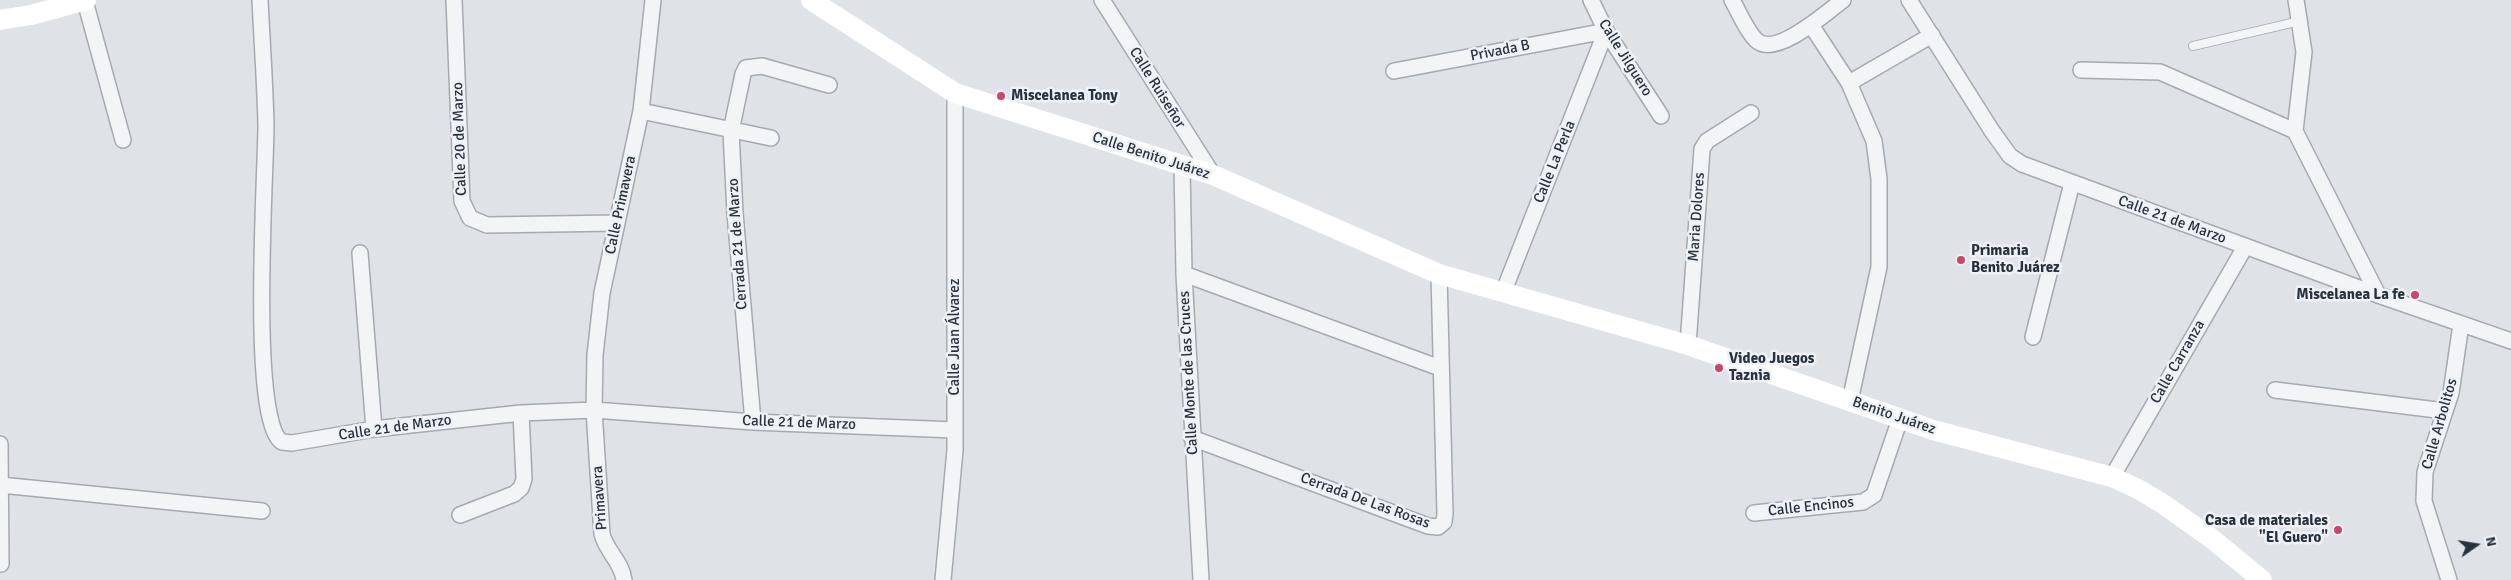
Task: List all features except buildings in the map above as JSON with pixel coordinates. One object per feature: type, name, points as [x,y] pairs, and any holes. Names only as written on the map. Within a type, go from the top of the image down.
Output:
[{"type":"street","points":[[0,20],[86,0],[123,140]]},
{"type":"street","name":"Calle 21 de Marzo","points":[[260,0],[266,125],[262,338],[266,397],[271,427],[278,440],[292,444],[374,429],[521,413],[594,410],[753,422],[955,430]]},
{"type":"street","name":"Calle 20 de Marzo","points":[[454,0],[462,201],[470,218],[487,225],[617,223]]},
{"type":"street","name":"Calle Primavera","points":[[594,410],[595,355],[602,293],[641,111],[653,0]]},
{"type":"street","name":"Calle Benito Juárez","points":[[812,0],[955,93],[1213,175],[1439,274],[1502,293]]},
{"type":"street","name":"Calle Ruiseñor","points":[[1102,0],[1213,175]]},
{"type":"street","name":"Calle Jilguero","points":[[1591,0],[1606,31],[1661,116]]},
{"type":"street","points":[[1732,0],[1756,40],[1763,45],[1771,46],[1786,41],[1811,25],[1843,0]]},
{"type":"street","name":"Calle 21 de Marzo","points":[[1910,0],[1992,132],[2010,156],[2022,164],[2378,295],[2511,341]]},
{"type":"street","points":[[2296,0],[2304,66],[2295,131],[2378,295]]},
{"type":"street","points":[[1811,25],[1849,83],[1874,141],[1879,179],[1879,267],[1850,401]]},
{"type":"street","name":"Privada B","points":[[1394,71],[1606,31]]},
{"type":"street","name":"Calle La Perla","points":[[1502,293],[1606,31]]},
{"type":"street","points":[[1849,83],[1932,35]]},
{"type":"street","name":"Cerrada 21 de Marzo","points":[[753,422],[735,213],[731,131],[743,74],[746,68],[762,66],[828,85]]},
{"type":"street","points":[[2081,70],[2160,72],[2295,131]]},
{"type":"street","name":"Calle Juan Álvarez","points":[[943,580],[955,430],[955,93]]},
{"type":"street","points":[[641,111],[771,138]]},
{"type":"street","name":"Maria Dolores","points":[[1688,345],[1702,149],[1707,141],[1750,113]]},
{"type":"street","name":"Calle Monte de las Cruces","points":[[1182,166],[1184,274],[1192,438],[1205,578]]},
{"type":"street","points":[[2033,337],[2072,183]]},
{"type":"street","name":"Calle Carranza","points":[[2112,477],[2246,247]]},
{"type":"street","points":[[360,253],[374,429]]},
{"type":"street","points":[[1184,274],[1440,368]]},
{"type":"street","name":"Cerrada De Las Rosas","points":[[1192,438],[1428,526],[1438,527],[1444,522],[1445,514],[1439,274]]},
{"type":"street","name":"Benito Juárez","points":[[1502,293],[1688,345],[1900,419],[2112,477],[2140,490],[2162,504],[2211,538],[2262,580]]},
{"type":"street","name":"Calle Arbolitos","points":[[2449,580],[2424,501],[2425,472],[2451,393],[2461,324]]},
{"type":"street","points":[[2276,390],[2445,411]]},
{"type":"street","name":"Primavera","points":[[594,410],[602,534],[604,544],[619,565],[624,580]]},
{"type":"street","points":[[460,515],[514,494],[521,488],[524,480],[521,413]]},
{"type":"street","name":"Calle Encinos","points":[[1754,512],[1863,502],[1874,495],[1900,419]]},
{"type":"street","points":[[0,444],[1,564]]},
{"type":"street","points":[[0,485],[262,511]]},
{"type":"lane","points":[[2193,46],[2300,21]]},
{"type":"place","name":"Miscelanea Tony","points":[[1001,96]]},
{"type":"place","name":"Primaria Benito Juárez","points":[[1961,260]]},
{"type":"place","name":"Miscelanea La fe","points":[[2415,295]]},
{"type":"place","name":"Video Juegos Taznia","points":[[1719,368]]},
{"type":"place","name":"Casa de materiales \"El Guero\"","points":[[2338,530]]}]
